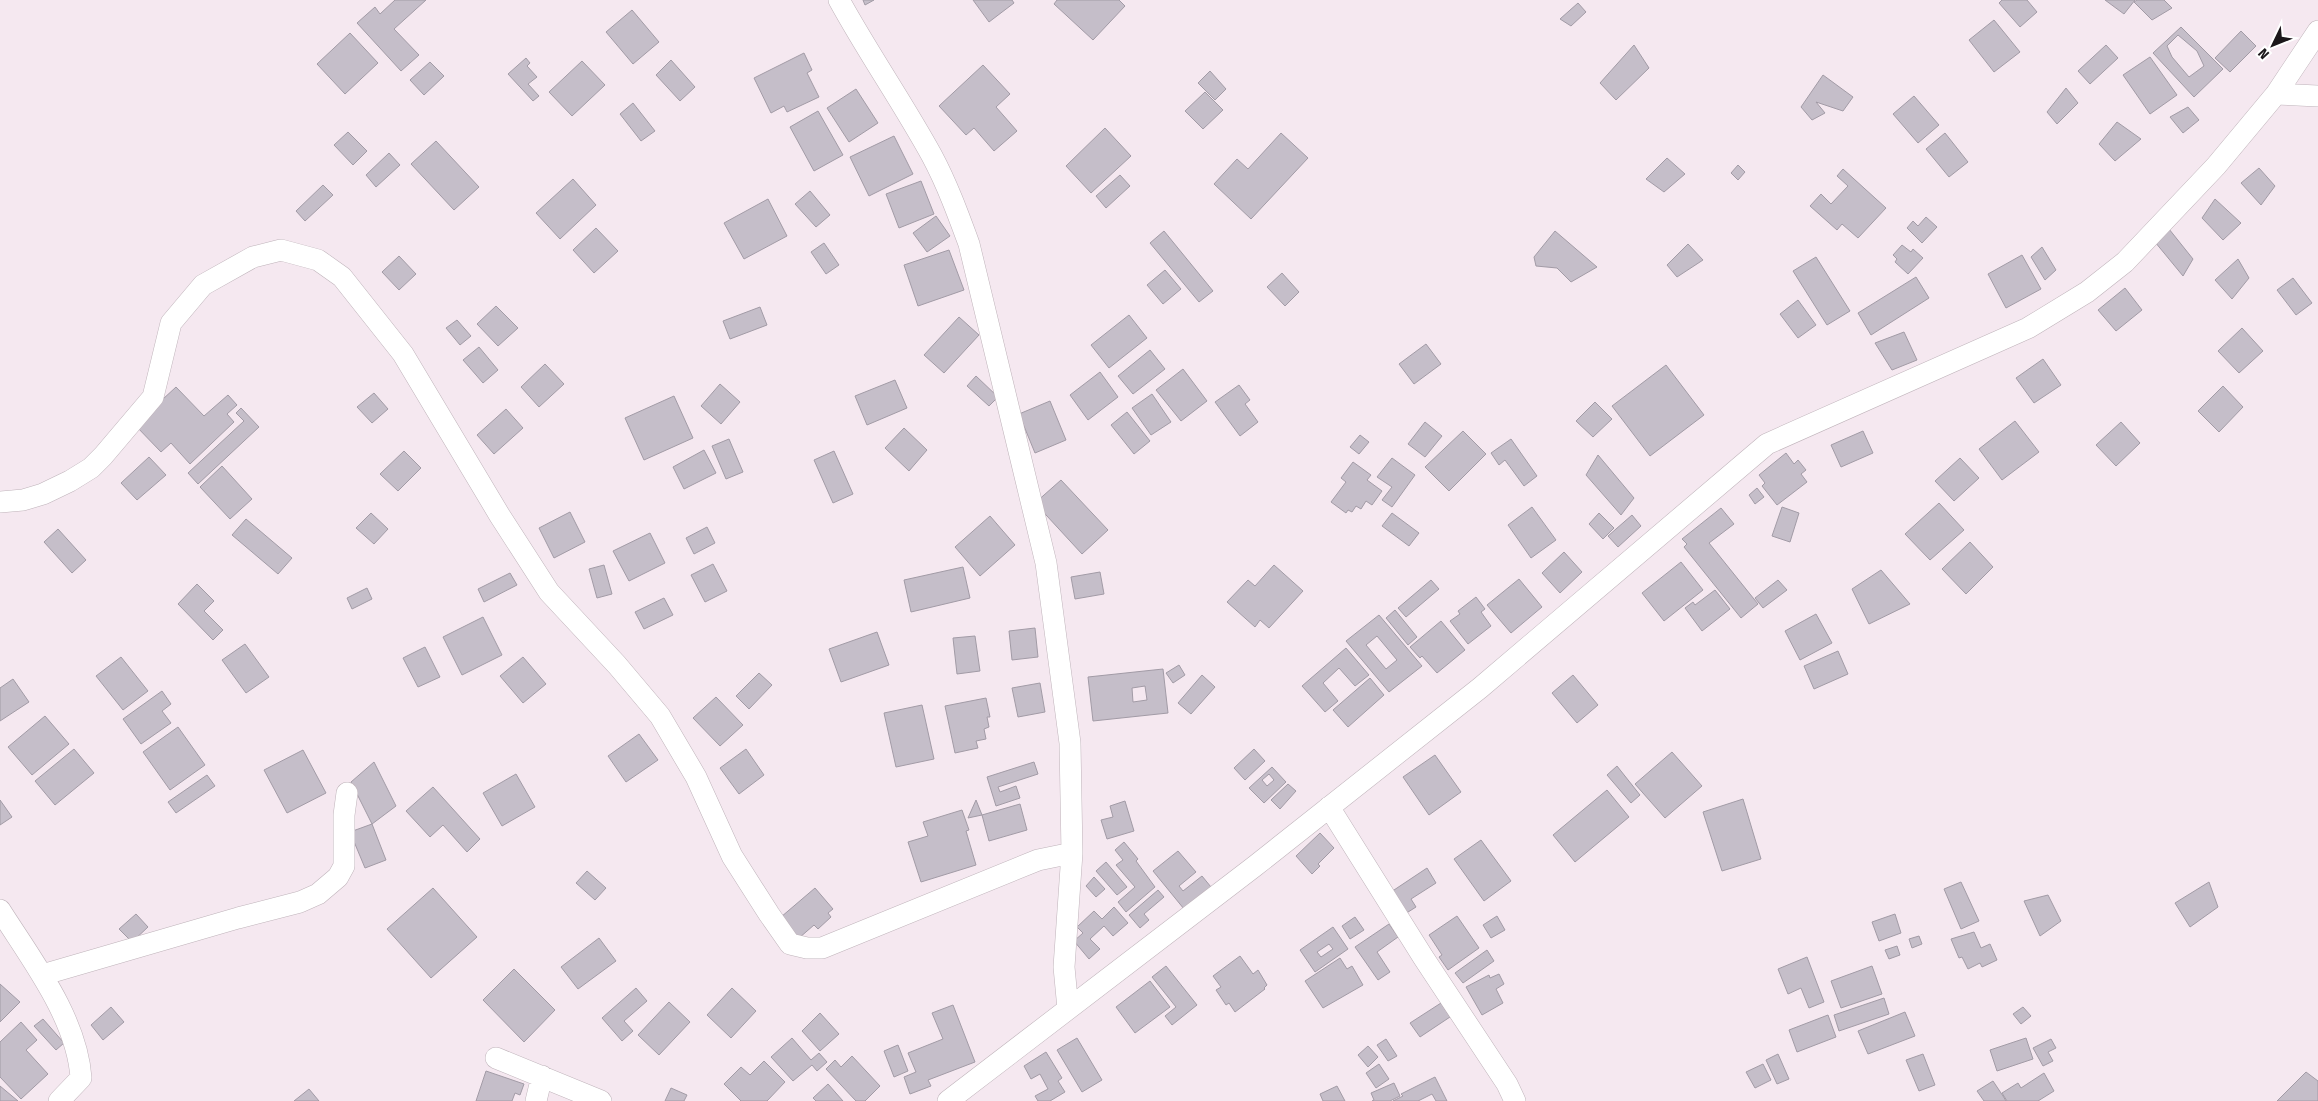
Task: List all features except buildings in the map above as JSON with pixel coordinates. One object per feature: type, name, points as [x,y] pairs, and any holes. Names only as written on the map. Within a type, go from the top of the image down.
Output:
[{"type":"street","points":[[839,0],[861,41],[932,156],[952,197],[970,244],[1046,563],[1070,742],[1072,853],[1064,967],[1068,1009]]},
{"type":"street","points":[[948,1101],[1480,688],[1767,444],[2028,328],[2088,292],[2125,262],[2216,166],[2276,94],[2318,31]]},
{"type":"street","points":[[2276,94],[2318,96]]},
{"type":"street","points":[[0,502],[23,500],[43,494],[91,468],[104,456],[153,396],[171,323],[203,285],[253,257],[281,250],[318,260],[342,277],[403,354],[500,516],[549,592],[660,716],[696,777],[732,856],[790,944],[807,948],[822,948],[1038,860],[1072,853]]},
{"type":"street","points":[[42,975],[300,902],[318,894],[338,877],[344,866],[344,815],[347,793]]},
{"type":"street","points":[[1329,807],[1423,957],[1507,1084],[1515,1101]]},
{"type":"street","points":[[0,910],[42,975],[66,1022],[80,1058],[81,1078],[59,1101]]},
{"type":"street","points":[[496,1058],[601,1101]]},
{"type":"street","points":[[536,1101],[542,1076]]}]
